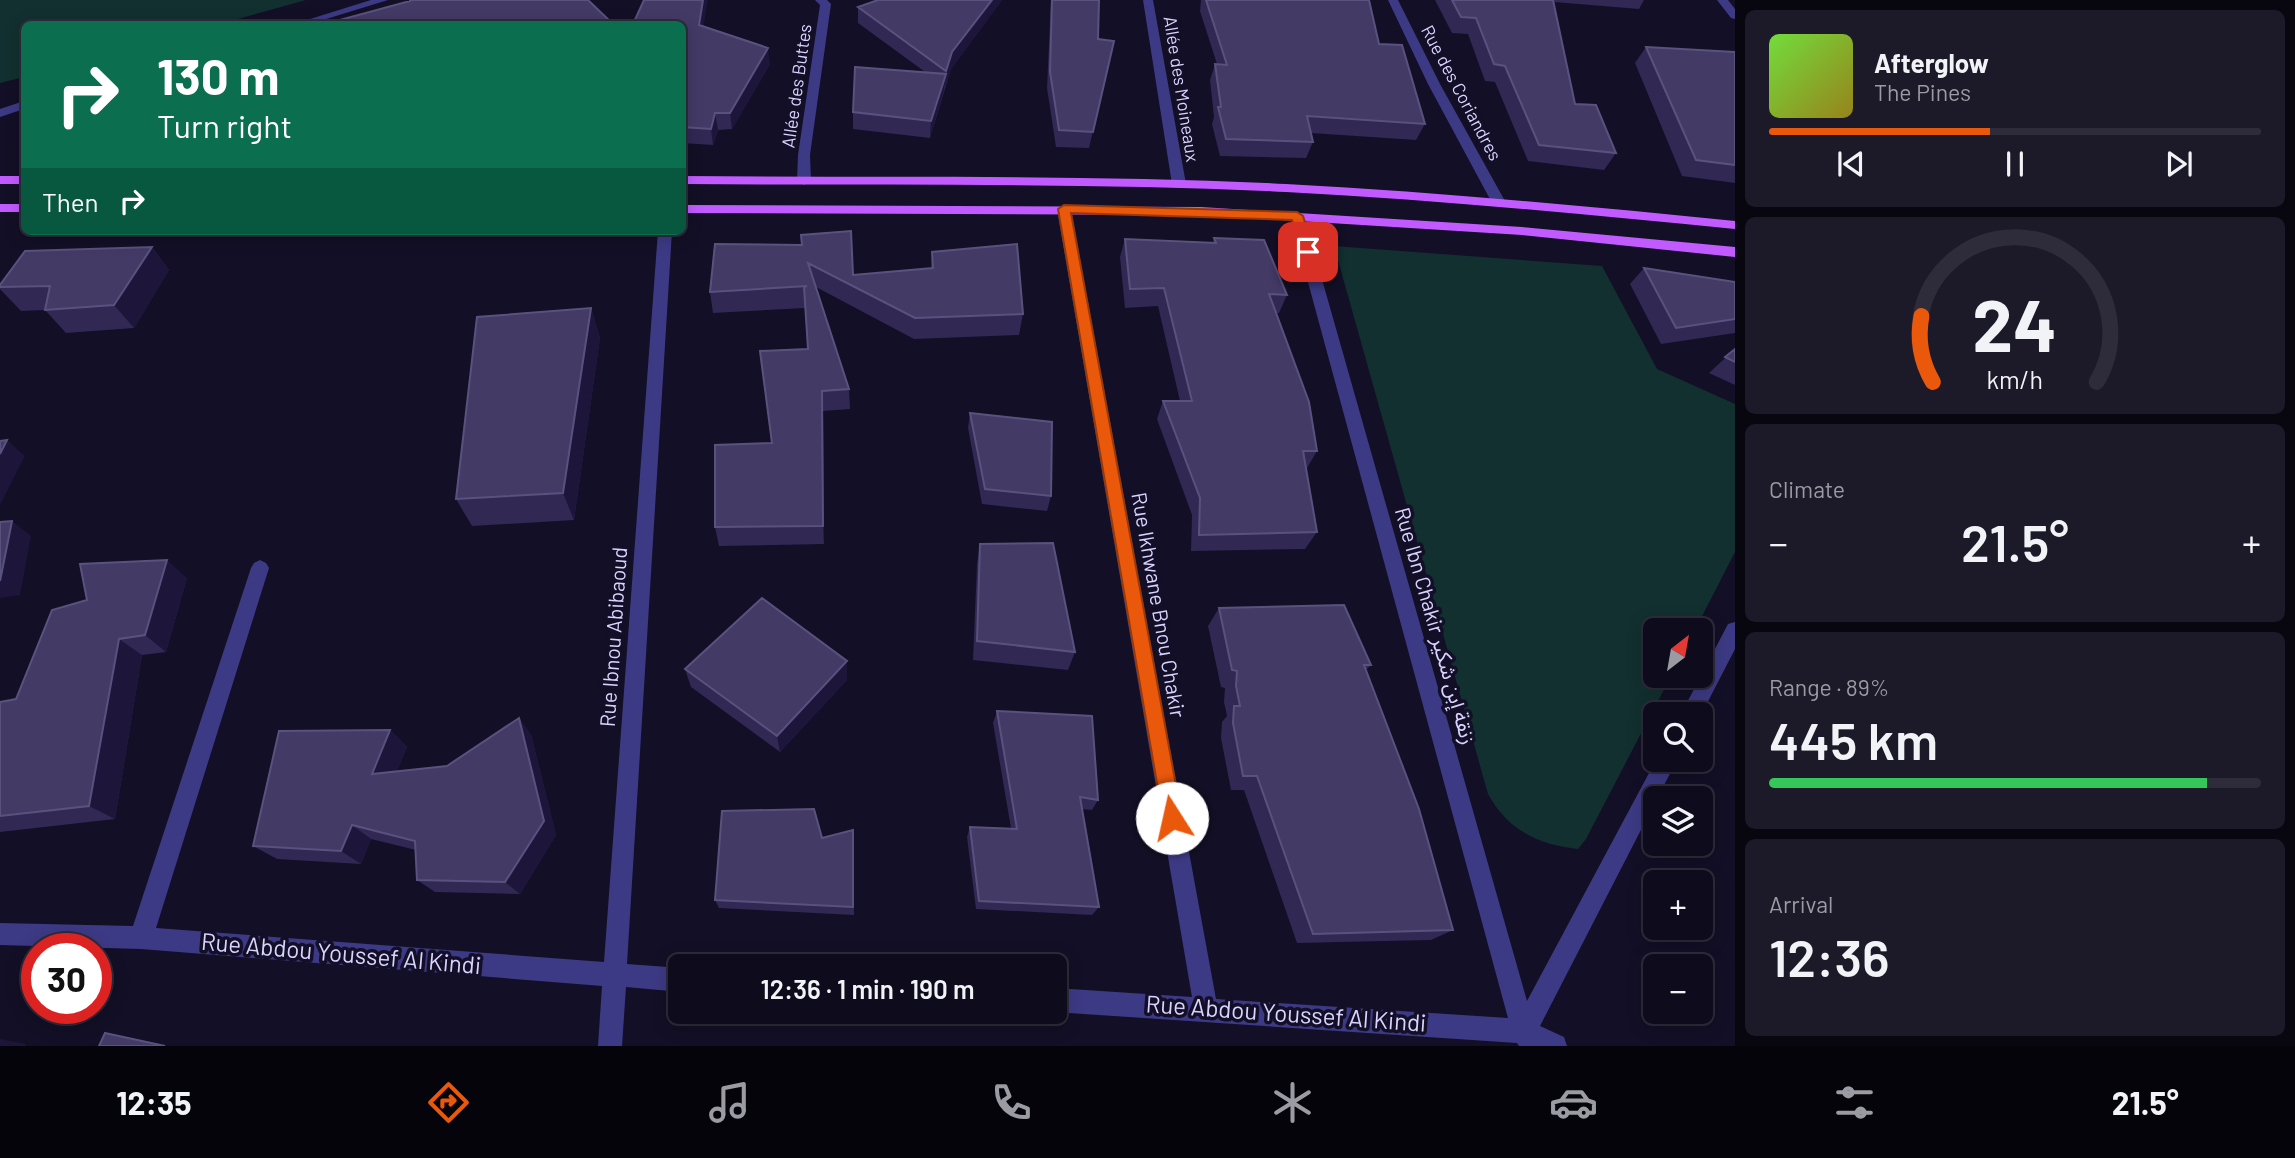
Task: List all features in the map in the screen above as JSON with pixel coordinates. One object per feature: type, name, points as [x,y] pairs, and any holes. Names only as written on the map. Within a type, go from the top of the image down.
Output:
[{"type":"main road","points":[[0,180],[21,180]]},
{"type":"main road","points":[[686,180],[1179,184],[1383,192],[1735,225]]},
{"type":"main road","points":[[0,208],[21,208]]},
{"type":"main road","points":[[686,208],[1064,209],[1297,216],[1535,233],[1735,252]]},
{"type":"street","points":[[310,21],[383,0]]},
{"type":"street","name":"Allée des Moineaux","points":[[1148,0],[1179,184]]},
{"type":"street","name":"Rue des Coriandres","points":[[1393,0],[1434,84],[1498,201]]},
{"type":"street","points":[[1722,0],[1735,16]]},
{"type":"street","name":"Allée des Buttes","points":[[804,181],[804,155],[828,1]]},
{"type":"street","points":[[0,113],[21,106]]},
{"type":"street","name":"Rue Ikhwane Bnou Chakir","points":[[1064,209],[1206,1008]]},
{"type":"street","name":"Rue Ibn Chakir زنقة إبن شكير","points":[[1297,216],[1528,1038]]},
{"type":"street","name":"Rue Ibnou Abibaoud","points":[[610,1046],[664,235]]},
{"type":"street","points":[[141,938],[260,568]]},
{"type":"street","points":[[1696,702],[1735,630]]},
{"type":"street","points":[[1528,1038],[1661,772]]},
{"type":"street","name":"Rue Abdou Youssef Al Kindi","points":[[0,934],[141,938],[668,979]]},
{"type":"street","name":"Rue Abdou Youssef Al Kindi","points":[[1067,1001],[1206,1008],[1528,1038],[1555,1046]]},
{"type":"green space","points":[[0,0],[306,0],[231,21],[21,21],[21,78],[0,83]]},
{"type":"green space","points":[[1334,246],[1602,266],[1657,369],[1735,404],[1735,552],[1701,618],[1643,618],[1643,688],[1665,688],[1657,702],[1643,702],[1643,730],[1586,839],[1578,849],[1550,844],[1526,834],[1505,817],[1488,794]]},
{"type":"building","points":[[588,0],[610,21],[336,21],[410,1]]},
{"type":"building","points":[[644,0],[703,0],[699,25],[768,48],[730,113],[715,113],[711,129],[686,127],[686,21],[634,21]]},
{"type":"building","points":[[878,0],[992,0],[952,52],[946,71],[858,7]]},
{"type":"building","points":[[1052,0],[1099,0],[1098,39],[1114,41],[1093,132],[1059,130],[1050,72]]},
{"type":"building","points":[[1206,0],[1369,0],[1379,44],[1402,45],[1425,124],[1307,116],[1313,142],[1226,139],[1218,107],[1221,107],[1215,64],[1227,65]]},
{"type":"building","points":[[1452,0],[1553,0],[1575,104],[1596,105],[1616,153],[1539,145],[1505,66],[1494,64],[1476,18],[1461,17]]},
{"type":"building","points":[[1646,47],[1735,52],[1735,165],[1696,160]]},
{"type":"building","points":[[855,67],[946,74],[931,121],[853,112]]},
{"type":"building","points":[[851,231],[853,275],[933,268],[932,252],[1017,244],[1023,314],[915,318],[808,263],[849,389],[822,391],[823,526],[715,527],[715,445],[772,443],[760,351],[808,349],[804,287],[807,286],[710,292],[715,244],[802,245],[801,235]]},
{"type":"building","points":[[1214,238],[1264,240],[1287,295],[1269,294],[1309,402],[1317,451],[1303,451],[1317,532],[1199,535],[1200,498],[1163,401],[1192,401],[1164,288],[1130,289],[1125,239],[1216,243]]},
{"type":"building","points":[[152,247],[114,305],[45,310],[50,286],[0,287],[25,251]]},
{"type":"building","points":[[1644,268],[1735,282],[1735,319],[1676,328]]},
{"type":"building","points":[[591,308],[563,493],[456,499],[477,317]]},
{"type":"building","points":[[1735,349],[1735,362],[1725,357]]},
{"type":"building","points":[[970,413],[1052,422],[1051,496],[985,489]]},
{"type":"building","points":[[7,440],[0,454],[0,441]]},
{"type":"building","points":[[12,521],[0,581],[0,522]]},
{"type":"building","points":[[1053,543],[1075,652],[977,641],[980,544]]},
{"type":"building","points":[[167,560],[145,635],[119,639],[89,806],[0,816],[0,702],[16,699],[52,610],[87,600],[80,564]]},
{"type":"building","points":[[762,598],[847,661],[777,736],[685,669]]},
{"type":"building","points":[[1344,605],[1371,665],[1364,665],[1419,809],[1453,930],[1313,934],[1257,776],[1243,776],[1233,723],[1234,706],[1240,706],[1236,686],[1237,671],[1232,670],[1219,608]]},
{"type":"building","points":[[997,711],[1092,716],[1098,800],[1080,797],[1099,907],[979,901],[970,827],[1017,829]]},
{"type":"building","points":[[519,718],[544,821],[505,882],[417,880],[415,841],[352,825],[341,851],[253,846],[279,731],[390,730],[372,774],[447,766]]},
{"type":"building","points":[[814,809],[822,838],[853,830],[853,907],[715,900],[722,811]]},
{"type":"building","points":[[105,1033],[165,1046],[99,1046]]},
{"type":"route","points":[[1172,818],[1064,209],[1201,211],[1297,216],[1308,252]]}]
